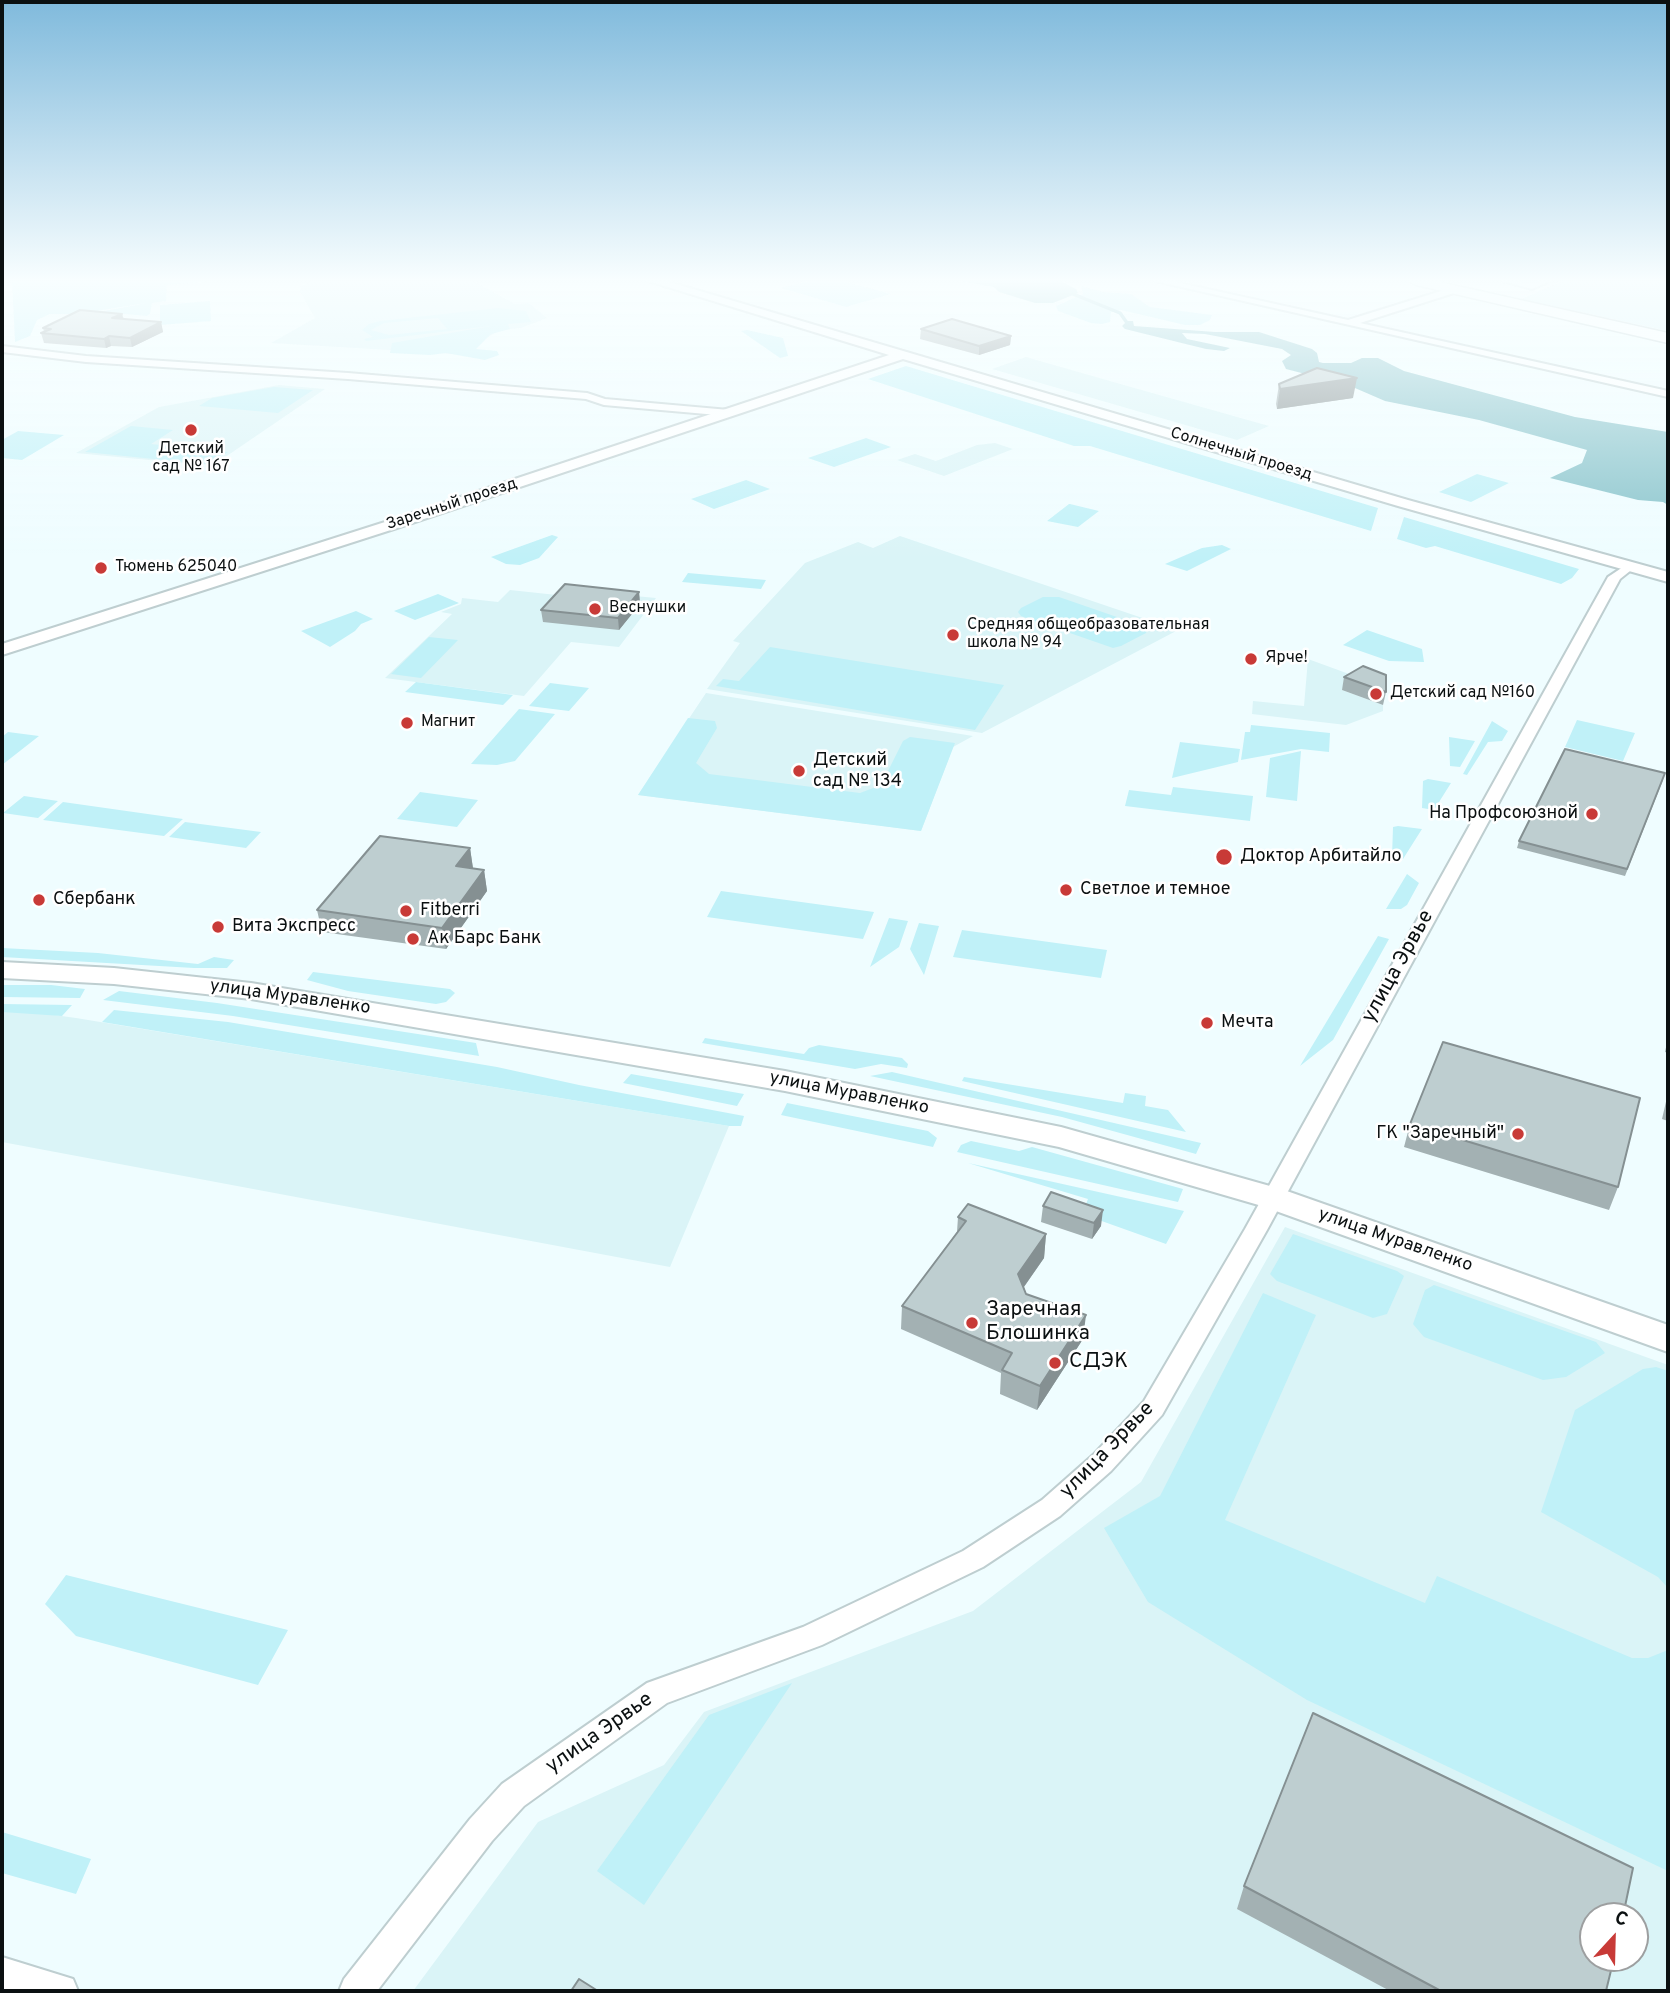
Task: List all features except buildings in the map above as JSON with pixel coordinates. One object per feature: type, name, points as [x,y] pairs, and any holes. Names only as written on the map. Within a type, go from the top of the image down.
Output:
[{"type":"main road","name":"улица Муравленко","points":[[2,970],[114,976],[251,990],[785,1080],[1061,1137],[1273,1198],[1668,1339]]},
{"type":"street","points":[[317,374],[575,395],[604,402],[729,413]]},
{"type":"street","name":"Заречный проезд","points":[[2,650],[391,525],[845,374]]},
{"type":"street","name":"Солнечный проезд","points":[[966,374],[1452,517],[1668,577]]},
{"type":"street","points":[[1578,374],[1668,394]]},
{"type":"street","name":"улица Эрвье","points":[[356,1991],[481,1830],[513,1795],[657,1693],[824,1630],[973,1559],[1051,1508],[1102,1463],[1153,1408],[1273,1198],[1615,577],[1629,567]]},
{"type":"street","points":[[2,1974],[61,1991]]},
{"type":"shaded area","points":[[883,374],[933,374],[1378,508],[1371,531],[1090,446],[1074,446],[868,379]]},
{"type":"shaded area","points":[[1009,374],[1086,374],[1269,426],[1237,440]]},
{"type":"shaded area","points":[[1305,374],[1415,374],[1575,417],[1668,432],[1668,505],[1550,478],[1582,463],[1587,450],[1479,420],[1385,401],[1348,385]]},
{"type":"shaded area","name":"Детский сад № 167","points":[[279,385],[325,389],[218,462],[201,465],[76,453],[159,407]]},
{"type":"shaded area","points":[[274,387],[313,390],[278,413],[199,406],[212,398]]},
{"type":"shaded area","points":[[131,426],[173,430],[151,444],[228,452],[215,461],[203,464],[85,452]]},
{"type":"shaded area","points":[[18,431],[64,435],[22,460],[2,458],[2,440]]},
{"type":"shaded area","points":[[866,438],[891,447],[834,467],[808,458]]},
{"type":"shaded area","points":[[995,443],[1013,449],[944,476],[897,460],[915,454],[936,461],[977,445]]},
{"type":"shaded area","points":[[1477,474],[1509,483],[1471,502],[1439,492]]},
{"type":"shaded area","points":[[746,480],[770,489],[714,509],[691,499]]},
{"type":"shaded area","points":[[1069,504],[1099,511],[1078,527],[1047,521]]},
{"type":"shaded area","points":[[1404,517],[1579,569],[1572,578],[1561,584],[1435,546],[1426,548],[1397,539]]},
{"type":"shaded area","points":[[552,535],[558,537],[539,558],[520,565],[506,564],[491,557]]},
{"type":"shaded area","name":"Средняя общеобразовательная школа № 94","points":[[900,536],[1178,630],[982,733],[707,689],[740,643],[733,641],[805,563],[858,542],[873,548]]},
{"type":"shaded area","points":[[1222,545],[1231,549],[1187,571],[1165,564],[1202,548]]},
{"type":"shaded area","points":[[688,573],[766,580],[761,589],[682,582]]},
{"type":"shaded area","points":[[510,590],[566,596],[571,590],[656,598],[619,647],[571,642],[524,696],[385,678],[452,614],[441,612],[461,604],[462,598],[498,602]]},
{"type":"shaded area","points":[[438,594],[459,603],[415,620],[394,611]]},
{"type":"shaded area","points":[[1043,597],[1059,597],[1143,626],[1147,629],[1146,633],[1113,648],[1021,616],[1018,612]]},
{"type":"shaded area","points":[[356,611],[373,619],[361,624],[330,647],[301,631]]},
{"type":"shaded area","points":[[1367,630],[1422,649],[1424,662],[1389,661],[1343,645]]},
{"type":"shaded area","points":[[429,637],[458,640],[421,678],[391,674]]},
{"type":"shaded area","points":[[770,647],[1004,685],[975,730],[716,686],[723,679],[739,681]]},
{"type":"shaded area","points":[[1308,659],[1360,678],[1342,690],[1383,705],[1383,711],[1346,725],[1252,714],[1253,701],[1304,706]]},
{"type":"shaded area","points":[[416,682],[513,695],[503,705],[405,692]]},
{"type":"shaded area","points":[[550,683],[589,688],[569,711],[529,706]]},
{"type":"shaded area","name":"Детский сад № 134","points":[[706,693],[973,736],[953,747],[921,831],[638,795]]},
{"type":"shaded area","points":[[519,709],[555,714],[515,761],[497,765],[471,764]]},
{"type":"shaded area","points":[[688,718],[715,721],[717,728],[696,763],[709,774],[860,793],[881,785],[903,741],[910,737],[955,743],[921,831],[638,795]]},
{"type":"shaded area","points":[[1577,720],[1635,733],[1623,761],[1565,747]]},
{"type":"shaded area","points":[[1492,721],[1508,731],[1502,741],[1488,742],[1467,775],[1463,774]]},
{"type":"shaded area","points":[[1251,725],[1330,733],[1329,752],[1301,749],[1241,760],[1245,732],[1250,732]]},
{"type":"shaded area","points":[[8,732],[39,736],[2,765],[2,737]]},
{"type":"shaded area","points":[[1449,737],[1475,741],[1460,767],[1450,766]]},
{"type":"shaded area","points":[[1180,742],[1240,749],[1238,762],[1172,778]]},
{"type":"shaded area","points":[[1301,751],[1297,801],[1266,797],[1270,758]]},
{"type":"shaded area","points":[[1428,779],[1451,783],[1434,810],[1422,808],[1423,781]]},
{"type":"shaded area","points":[[1173,787],[1253,796],[1250,821],[1125,806],[1129,790],[1171,795]]},
{"type":"shaded area","points":[[420,792],[478,800],[457,827],[397,819]]},
{"type":"shaded area","points":[[24,796],[58,801],[38,818],[3,813]]},
{"type":"shaded area","points":[[63,802],[183,819],[164,836],[43,820]]},
{"type":"shaded area","points":[[185,822],[261,832],[246,848],[169,837]]},
{"type":"shaded area","points":[[1393,827],[1422,829],[1403,859],[1392,857]]},
{"type":"shaded area","points":[[1407,874],[1419,883],[1407,905],[1401,909],[1386,909]]},
{"type":"shaded area","points":[[721,891],[874,912],[863,939],[707,917]]},
{"type":"shaded area","points":[[889,918],[908,921],[899,947],[870,967]]},
{"type":"shaded area","points":[[919,923],[939,926],[924,975],[910,949]]},
{"type":"shaded area","points":[[962,930],[1107,950],[1101,978],[953,957]]},
{"type":"shaded area","points":[[1378,936],[1389,939],[1333,1040],[1300,1066]]},
{"type":"shaded area","points":[[2,948],[98,953],[198,964],[214,957],[234,960],[227,968],[194,968],[2,957]]},
{"type":"shaded area","points":[[313,972],[450,989],[455,993],[446,1002],[436,1004],[348,991],[307,980]]},
{"type":"shaded area","points":[[2,985],[51,985],[85,989],[80,998],[2,997]]},
{"type":"shaded area","points":[[119,991],[217,1003],[476,1043],[479,1056],[233,1016],[103,1000]]},
{"type":"shaded area","points":[[2,1004],[72,1005],[62,1016],[2,1012]]},
{"type":"shaded area","points":[[114,1010],[228,1022],[497,1067],[744,1116],[741,1126],[729,1126],[102,1022]]},
{"type":"shaded area","points":[[25,1011],[729,1126],[670,1267],[2,1142],[2,1012]]},
{"type":"shaded area","points":[[705,1038],[804,1054],[809,1048],[819,1045],[902,1058],[908,1064],[907,1068],[881,1064],[855,1069],[702,1043]]},
{"type":"shaded area","points":[[892,1072],[1201,1143],[1196,1154],[1062,1117],[870,1076]]},
{"type":"shaded area","points":[[631,1074],[744,1094],[737,1106],[623,1083]]},
{"type":"shaded area","points":[[964,1077],[1123,1103],[1125,1093],[1146,1096],[1145,1106],[1168,1110],[1186,1132],[962,1081]]},
{"type":"shaded area","points":[[787,1103],[928,1131],[937,1138],[933,1147],[781,1115]]},
{"type":"shaded area","points":[[971,1141],[1019,1151],[1032,1147],[1183,1189],[1178,1202],[957,1152],[961,1145]]},
{"type":"shaded area","points":[[968,1163],[1184,1211],[1166,1244],[1082,1214],[1088,1199]]},
{"type":"shaded area","points":[[1285,1227],[1668,1365],[1668,1991],[413,1991],[538,1822],[664,1765],[704,1712],[973,1611],[1141,1482]]},
{"type":"shaded area","points":[[1293,1234],[1397,1271],[1404,1276],[1387,1314],[1373,1318],[1277,1281],[1270,1274]]},
{"type":"shaded area","points":[[1434,1285],[1596,1342],[1605,1353],[1566,1377],[1543,1380],[1424,1337],[1413,1324],[1425,1290]]},
{"type":"shaded area","points":[[1263,1293],[1316,1315],[1225,1520],[1425,1603],[1437,1576],[1632,1658],[1648,1658],[1668,1650],[1668,1871],[1307,1700],[1148,1602],[1104,1528],[1160,1496]]},
{"type":"shaded area","points":[[1656,1367],[1668,1371],[1668,1588],[1658,1577],[1541,1512],[1575,1410],[1643,1369]]},
{"type":"shaded area","points":[[66,1575],[288,1630],[258,1685],[76,1636],[45,1604]]},
{"type":"shaded area","points":[[792,1683],[644,1905],[597,1871],[709,1715]]},
{"type":"shaded area","points":[[2,1832],[91,1859],[76,1894],[2,1873]]},
{"type":"place","name":"Детский сад № 167","points":[[191,430]]},
{"type":"place","name":"Тюмень 625040","points":[[101,568]]},
{"type":"place","name":"Веснушки","points":[[595,609]]},
{"type":"place","name":"Средняя общеобразовательная школа № 94","points":[[953,635]]},
{"type":"place","name":"Ярче!","points":[[1251,659]]},
{"type":"place","name":"Детский сад №160","points":[[1376,694]]},
{"type":"place","name":"Магнит","points":[[407,723]]},
{"type":"place","name":"Детский сад № 134","points":[[799,771]]},
{"type":"place","name":"На Профсоюзной","points":[[1592,814]]},
{"type":"place","name":"Доктор Арбитайло","points":[[1224,857]]},
{"type":"place","name":"Светлое и темное","points":[[1066,890]]},
{"type":"place","name":"Сбербанк","points":[[39,900]]},
{"type":"place","name":"Fitberri","points":[[406,911]]},
{"type":"place","name":"Вита Экспресс","points":[[218,927]]},
{"type":"place","name":"Ак Барс Банк","points":[[413,939]]},
{"type":"place","name":"Мечта","points":[[1207,1023]]},
{"type":"place","name":"ГК \"Заречный\"","points":[[1518,1134]]},
{"type":"place","name":"Заречная Блошинка","points":[[972,1323]]},
{"type":"place","name":"СДЭК","points":[[1055,1363]]}]
